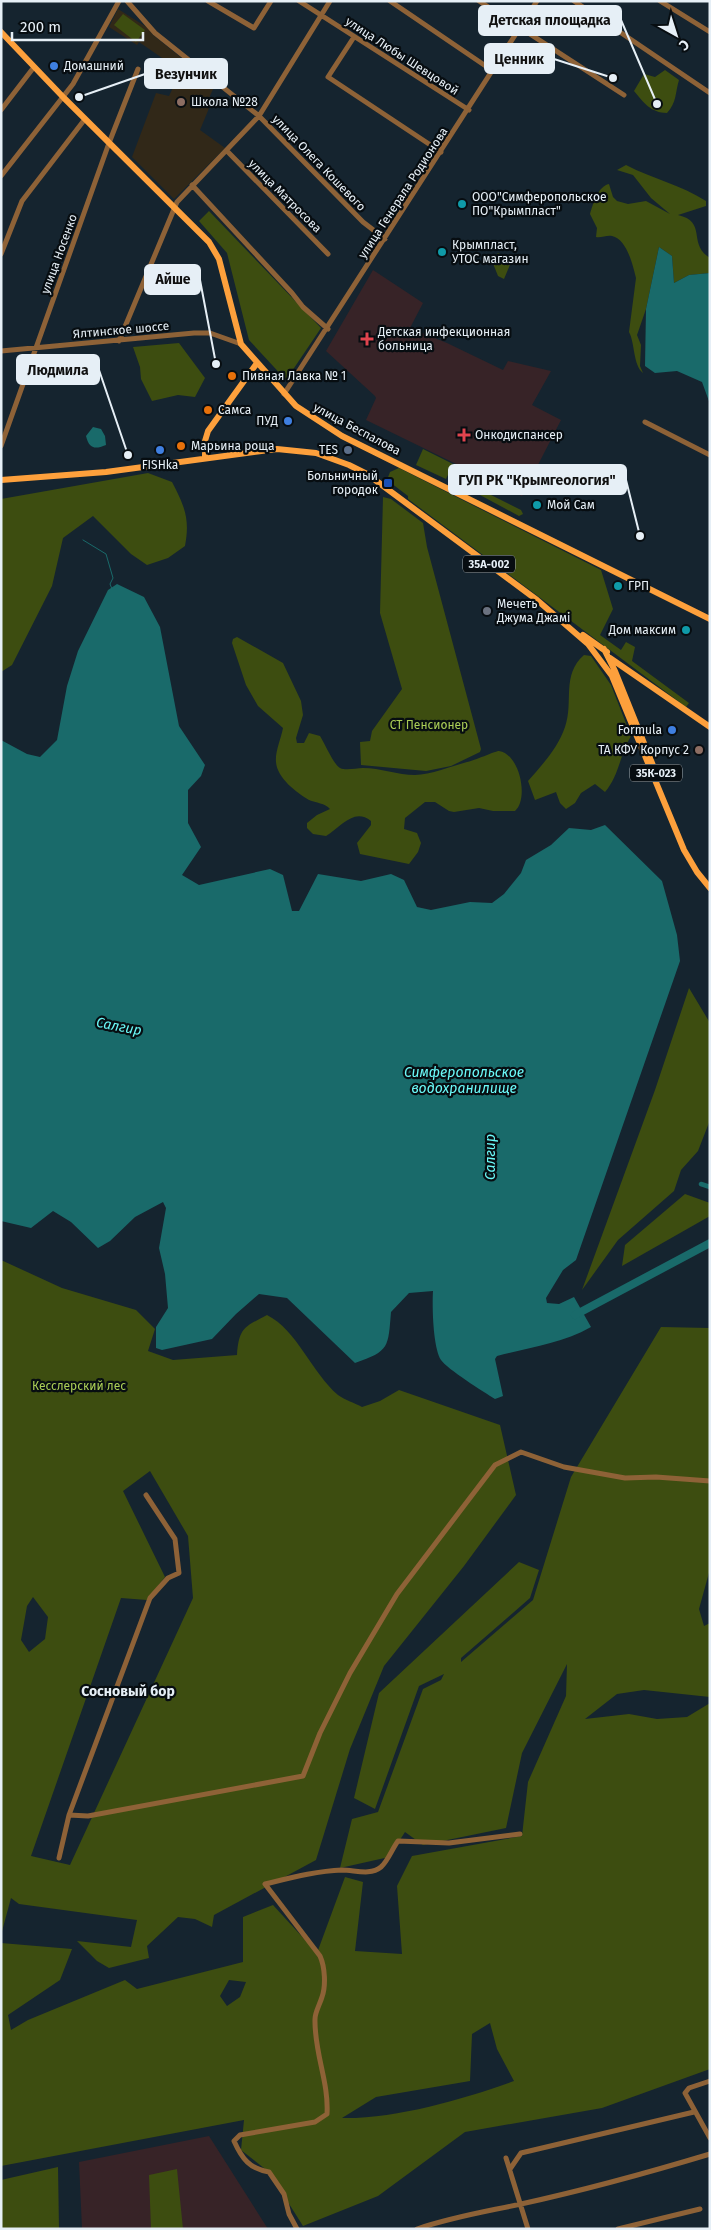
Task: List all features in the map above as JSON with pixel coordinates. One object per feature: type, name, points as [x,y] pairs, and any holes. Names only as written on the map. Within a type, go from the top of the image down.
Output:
[{"type":"main road","name":"улица Беспалова","points":[[3,36],[209,242],[219,259],[241,344],[284,394],[309,416],[342,436],[710,619]]},
{"type":"main road","points":[[204,458],[205,441],[208,431],[257,362]]},
{"type":"main road","name":"35А-002","points":[[1,480],[106,472],[262,450],[289,449],[316,453],[349,465],[373,478],[552,613],[604,649]]},
{"type":"main road","name":"35А-002","points":[[552,613],[581,637],[602,660],[612,676],[680,843],[697,872],[710,886]]},
{"type":"main road","points":[[581,637],[710,727]]},
{"type":"main road","points":[[604,649],[656,689]]},
{"type":"main road","name":"35К-023","points":[[604,649],[680,835],[692,859],[710,886]]},
{"type":"street","points":[[1,176],[64,98],[119,1]]},
{"type":"street","name":"улица Олега Кошевого","points":[[127,1],[155,32],[259,116],[363,222],[385,239]]},
{"type":"street","points":[[208,1],[254,28],[271,1]]},
{"type":"street","name":"улица Любы Шевцовой","points":[[299,1],[469,110]]},
{"type":"street","points":[[119,341],[177,202],[259,116],[330,1]]},
{"type":"street","points":[[390,1],[494,71]]},
{"type":"street","points":[[479,1],[624,95]]},
{"type":"street","name":"улица Генерала Родионова","points":[[284,394],[538,1]]},
{"type":"street","points":[[574,1],[710,93]]},
{"type":"street","points":[[660,1],[710,32]]},
{"type":"street","points":[[354,37],[328,77],[441,152]]},
{"type":"street","points":[[1,110],[34,67]]},
{"type":"street","name":"улица Носенко","points":[[1,446],[109,143],[138,69]]},
{"type":"street","points":[[1,254],[22,200],[86,119]]},
{"type":"street","name":"улица Матросова","points":[[227,151],[328,254]]},
{"type":"street","points":[[192,185],[303,307],[328,328]]},
{"type":"street","points":[[228,339],[235,337],[238,332]]},
{"type":"street","name":"Ялтинское шоссе","points":[[1,351],[210,333],[241,344]]},
{"type":"street","points":[[645,422],[710,455]]},
{"type":"street","points":[[69,1816],[88,1816],[303,1776],[320,1733],[350,1674],[396,1594],[495,1465],[521,1452],[564,1467],[625,1478],[656,1476],[710,1481]]},
{"type":"street","points":[[59,1858],[69,1816],[150,1598],[168,1578],[179,1573],[175,1538],[146,1495]]},
{"type":"street","points":[[297,2229],[289,2214],[284,2194],[270,2172],[259,2171],[241,2158],[234,2141],[240,2135],[314,2122],[327,2114],[328,2097],[317,2043],[314,2017],[323,1995],[325,1966],[320,1956],[265,1884],[302,1875],[343,1870],[362,1872],[375,1870],[382,1866],[398,1841],[449,1843],[520,1834]]},
{"type":"street","points":[[710,2081],[689,2088],[685,2093],[710,2138]]},
{"type":"street","points":[[510,2169],[520,2153],[694,2112]]},
{"type":"street","points":[[417,2229],[447,2218],[520,2204],[637,2176],[710,2154]]},
{"type":"street","points":[[506,2158],[528,2229]]},
{"type":"street","points":[[618,2229],[700,2208]]},
{"type":"shaded area","name":"Школа №28","points":[[118,9],[148,28],[153,35],[215,85],[209,98],[210,106],[200,130],[225,148],[174,199],[132,157],[156,93],[169,96],[181,71],[139,42],[137,45],[109,27]]},
{"type":"shaded area","points":[[373,270],[423,303],[410,328],[447,343],[503,370],[508,361],[551,371],[532,405],[561,420],[522,496],[366,420],[376,398],[375,396],[326,351]]},
{"type":"shaded area","points":[[209,2136],[268,2229],[82,2229],[79,2162]]},
{"type":"green space","points":[[123,14],[145,30],[136,42],[114,25]]},
{"type":"green space","points":[[665,70],[679,80],[670,109],[667,113],[661,113],[644,103],[634,91],[644,74],[655,77]]},
{"type":"green space","points":[[626,165],[706,201],[706,206],[678,215],[687,218],[695,228],[703,252],[710,258],[710,273],[689,275],[674,283],[672,256],[659,247],[646,309],[637,335],[641,345],[640,366],[643,373],[637,365],[629,332],[636,278],[631,260],[622,242],[617,238],[612,236],[596,237],[597,228],[590,214],[599,192],[605,185],[609,184],[613,197],[617,201],[628,204],[646,201],[670,214],[651,198],[633,175],[617,170]]},
{"type":"green space","points":[[209,211],[321,328],[286,380],[249,340],[227,253],[199,221]]},
{"type":"green space","points":[[498,253],[512,260],[504,279],[498,276],[492,261]]},
{"type":"green space","points":[[179,343],[205,378],[195,397],[178,395],[152,401],[141,379],[140,367],[133,347]]},
{"type":"green space","points":[[423,449],[453,464],[446,479],[416,465]]},
{"type":"green space","points":[[399,468],[601,570],[613,609],[600,635],[621,650],[626,642],[635,647],[632,661],[689,703],[686,707],[408,499],[408,496],[387,480],[390,472]]},
{"type":"green space","points":[[148,473],[172,482],[187,520],[185,546],[168,558],[147,565],[131,554],[93,516],[63,538],[52,586],[12,665],[1,672],[1,499]]},
{"type":"green space","points":[[455,477],[521,510],[523,514],[519,516],[454,481],[453,478]]},
{"type":"green space","name":"СТ Пенсионер","points":[[383,497],[391,499],[423,523],[427,547],[481,749],[480,752],[451,766],[426,771],[361,765],[360,742],[370,741],[372,731],[402,689],[380,613]]},
{"type":"green space","points":[[237,637],[283,663],[301,701],[303,715],[296,738],[297,743],[304,743],[309,733],[320,736],[335,763],[342,769],[369,768],[415,775],[441,770],[499,751],[506,754],[517,768],[522,788],[519,805],[515,811],[493,811],[479,808],[454,812],[435,802],[425,802],[405,818],[404,829],[417,833],[421,843],[418,852],[409,864],[360,854],[357,843],[371,825],[371,821],[365,817],[353,817],[326,836],[313,834],[307,828],[307,823],[317,815],[330,809],[323,804],[309,800],[299,793],[280,774],[276,758],[283,728],[258,706],[246,685],[232,643],[233,639]]},
{"type":"green space","points":[[584,655],[591,656],[611,685],[631,736],[610,786],[605,792],[595,784],[581,793],[575,803],[566,809],[560,803],[556,792],[535,800],[528,781],[549,756],[562,735],[567,718],[570,680],[577,663]]},
{"type":"green space","points":[[689,988],[710,1023],[710,1120],[698,1151],[681,1170],[674,1191],[618,1240],[582,1290],[655,1090]]},
{"type":"green space","points":[[685,1194],[710,1203],[710,1216],[622,1266],[625,1245]]},
{"type":"green space","name":"Кесслерский лес","points":[[1,1260],[62,1288],[136,1310],[155,1329],[148,1351],[173,1360],[237,1355],[239,1339],[244,1329],[267,1315],[287,1331],[329,1386],[338,1395],[347,1400],[362,1407],[380,1401],[399,1390],[500,1425],[516,1495],[464,1566],[384,1666],[350,1749],[316,1860],[214,1915],[212,1927],[195,1919],[178,1917],[147,1946],[149,1958],[109,1968],[97,1961],[77,1941],[131,1947],[137,1920],[19,1904],[11,1898],[1,1935]],"holes":[[[150,1471],[188,1536],[193,1598],[70,1865],[31,1856],[121,1598],[147,1600],[165,1577],[123,1491]],[[33,1597],[48,1617],[45,1639],[29,1652],[21,1640],[27,1606]]]},
{"type":"green space","points":[[661,1327],[710,1328],[710,1569],[699,1609],[704,1626],[710,1623],[710,1697],[644,1690],[617,1694],[585,1719],[629,1714],[657,1719],[687,1717],[710,1703],[710,2069],[602,2108],[465,2132],[378,2196],[303,2226],[269,2172],[241,2150],[244,2120],[1,2166],[1,1943],[72,1949],[60,1980],[8,2015],[11,2030],[28,2020],[125,1980],[137,1989],[243,1962],[243,1917],[273,1905],[317,1953],[345,1877],[363,1882],[355,1951],[402,1954],[397,1886],[412,1856],[522,1836],[528,1782],[566,1696],[567,1664],[522,1753],[506,1828],[423,1845],[405,1832],[389,1857],[340,1868],[352,1819],[378,1812],[423,1689],[441,1680],[444,1674],[419,1686],[375,1809],[354,1798],[379,1693],[519,1562],[539,1570],[530,1598],[461,1658],[461,1662],[533,1600],[571,1477]],"holes":[[[229,1980],[246,1982],[240,1997],[227,2006],[220,1996]],[[490,2023],[497,2049],[514,2081],[474,2095],[429,2107],[385,2115],[342,2118],[376,2097],[470,2081],[472,2034]]]},
{"type":"green space","points":[[58,2167],[59,2229],[1,2229],[1,2180]]},
{"type":"green space","points":[[177,2169],[183,2229],[151,2229],[149,2175]]},
{"type":"water","points":[[659,247],[672,256],[674,283],[689,275],[710,273],[710,404],[702,382],[677,371],[655,373],[645,366],[646,309]]},
{"type":"water","points":[[93,427],[101,429],[105,436],[106,445],[95,448],[90,445],[86,436]]},
{"type":"water","name":"Симферопольское водохранилище","points":[[117,584],[144,597],[160,627],[179,726],[205,765],[201,776],[188,790],[188,823],[201,847],[182,875],[199,885],[270,869],[283,875],[292,911],[299,911],[318,874],[361,881],[391,874],[404,880],[417,907],[431,910],[470,902],[492,903],[504,894],[521,873],[526,860],[551,845],[569,828],[591,830],[605,825],[662,881],[677,935],[680,961],[576,1260],[563,1270],[546,1298],[547,1303],[559,1304],[574,1297],[591,1327],[557,1341],[497,1356],[495,1359],[503,1396],[495,1399],[441,1360],[436,1346],[433,1291],[409,1293],[391,1312],[388,1340],[385,1346],[375,1355],[355,1363],[287,1298],[259,1294],[212,1339],[162,1350],[156,1348],[156,1327],[168,1308],[165,1274],[159,1248],[166,1208],[163,1202],[135,1217],[110,1241],[98,1248],[71,1222],[53,1211],[31,1228],[1,1221],[1,740],[27,754],[40,757],[57,740],[67,686],[78,651],[108,590]]},
{"type":"waterway","points":[[83,540],[106,554],[113,578],[110,584],[112,589]]},
{"type":"waterway","points":[[701,1184],[710,1187]]},
{"type":"waterway","name":"Салгир","points":[[575,1315],[710,1243]]},
{"type":"place","name":"Домашний","points":[[54,66]]},
{"type":"place","name":"Ценник","points":[[613,78]]},
{"type":"place","name":"Везунчик","points":[[79,97]]},
{"type":"place","name":"Школа №28","points":[[181,102]]},
{"type":"place","name":"Детская площадка","points":[[657,104]]},
{"type":"place","name":"ООО\"Симферопольское ПО\"Крымпласт\"","points":[[462,204]]},
{"type":"place","name":"Крымпласт, УТОС магазин","points":[[442,252]]},
{"type":"place","name":"Детская инфекционная больница","points":[[367,339]]},
{"type":"place","name":"Айше","points":[[216,364]]},
{"type":"place","name":"Пивная Лавка № 1","points":[[232,376]]},
{"type":"place","name":"Самса","points":[[208,410]]},
{"type":"place","name":"ПУД","points":[[288,421]]},
{"type":"place","name":"Онкодиспансер","points":[[464,435]]},
{"type":"place","name":"Марьина роща","points":[[181,446]]},
{"type":"place","name":"FISHka","points":[[160,450]]},
{"type":"place","name":"TES","points":[[348,450]]},
{"type":"place","name":"Людмила","points":[[128,455]]},
{"type":"place","name":"Больничный городок","points":[[388,483]]},
{"type":"place","name":"Мой Сам","points":[[537,505]]},
{"type":"place","name":"ГУП РК \"Крымгеология\"","points":[[640,536]]},
{"type":"place","name":"ГРП","points":[[618,586]]},
{"type":"place","name":"Мечеть Джума Джамі","points":[[487,611]]},
{"type":"place","name":"Дом максим","points":[[686,630]]},
{"type":"place","name":"Formula","points":[[672,730]]},
{"type":"place","name":"ТА КФУ Корпус 2","points":[[699,750]]},
{"type":"district","name":"Сосновый бор","points":[[128,1691]]}]
